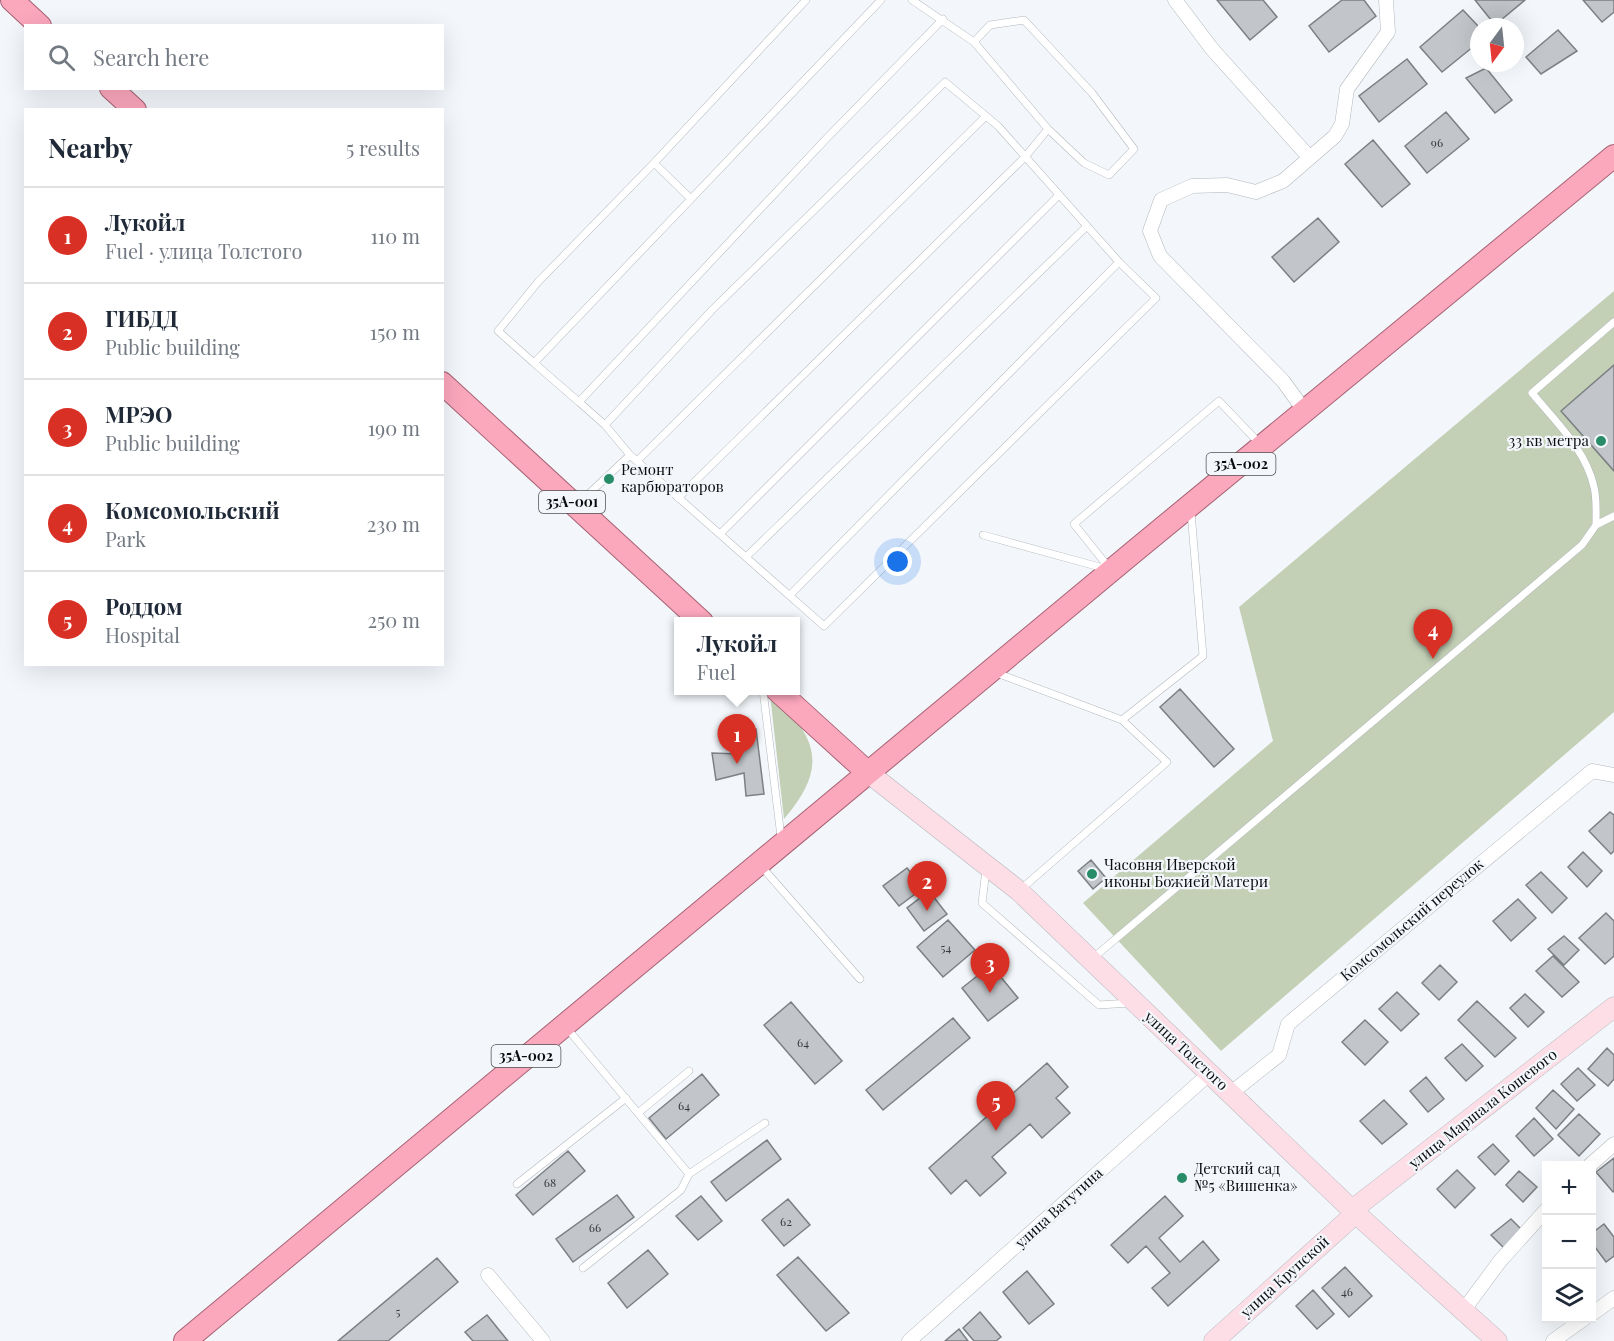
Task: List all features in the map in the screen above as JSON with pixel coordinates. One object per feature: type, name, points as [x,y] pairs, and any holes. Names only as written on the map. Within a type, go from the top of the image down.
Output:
[{"type":"highway","points":[[12,0],[38,24]]},
{"type":"highway","points":[[113,90],[133,108]]},
{"type":"highway","name":"35А-002","points":[[185,1341],[866,771],[1614,156]]},
{"type":"highway","name":"35А-001","points":[[444,385],[698,617]]},
{"type":"highway","points":[[782,695],[866,771]]},
{"type":"main road","name":"улица Толстого","points":[[866,771],[1019,891],[1353,1212],[1497,1341]]},
{"type":"main road","name":"улица Маршала Кошевого","points":[[1353,1212],[1614,1007]]},
{"type":"main road","name":"улица Крупской","points":[[1214,1341],[1353,1212]]},
{"type":"street","points":[[1175,0],[1212,49],[1309,157]]},
{"type":"street","points":[[1304,410],[1283,381],[1160,256],[1150,231],[1161,200],[1191,186],[1227,185],[1256,192],[1283,181],[1339,130],[1347,89],[1388,32],[1386,0]]},
{"type":"street","name":"Комсомольский переулок","points":[[1231,1093],[1279,1055],[1288,1024],[1297,1016],[1592,771],[1614,774]]},
{"type":"street","name":"улица Ватутина","points":[[909,1341],[1209,1074]]},
{"type":"street","points":[[1594,1161],[1614,1143]]},
{"type":"street","points":[[1463,1311],[1500,1261],[1542,1214]]},
{"type":"street","points":[[488,1275],[543,1341]]},
{"type":"street","points":[[1596,1311],[1614,1298]]},
{"type":"street","points":[[1553,1341],[1578,1323]]},
{"type":"lane","points":[[605,425],[712,310],[945,81],[986,116],[1119,262],[1156,298],[824,626],[630,455],[605,425],[498,331],[538,282],[806,0]]},
{"type":"lane","points":[[534,363],[881,0]]},
{"type":"lane","points":[[912,0],[974,42],[1048,129],[1084,164],[1109,175],[1134,149],[1092,93],[1024,20],[990,25],[974,42]]},
{"type":"lane","points":[[579,402],[825,140],[943,19]]},
{"type":"lane","points":[[637,461],[986,116]]},
{"type":"lane","points":[[678,498],[1025,157],[1048,129]]},
{"type":"lane","points":[[654,162],[691,199]]},
{"type":"lane","points":[[720,534],[1059,195]]},
{"type":"lane","points":[[746,557],[1087,226]]},
{"type":"lane","points":[[790,595],[1119,262]]},
{"type":"lane","points":[[1596,525],[1595,488],[1575,443],[1532,393],[1614,322]]},
{"type":"lane","points":[[1112,570],[1074,524],[1219,401],[1262,446]]},
{"type":"lane","points":[[576,506],[630,455]]},
{"type":"lane","points":[[1122,720],[1203,656],[1191,506]]},
{"type":"lane","points":[[1091,960],[1582,545],[1596,525],[1614,516]]},
{"type":"lane","points":[[983,535],[1112,570]]},
{"type":"lane","points":[[989,670],[1122,720],[1167,762],[1019,891]]},
{"type":"lane","points":[[764,695],[781,842]]},
{"type":"lane","points":[[757,862],[860,979]]},
{"type":"lane","points":[[987,866],[982,903],[1099,1005],[1136,1003]]},
{"type":"lane","points":[[564,1024],[689,1174]]},
{"type":"lane","points":[[638,1113],[689,1071]]},
{"type":"lane","points":[[517,1184],[626,1098]]},
{"type":"lane","points":[[583,1268],[681,1190],[689,1174],[765,1123]]},
{"type":"green space","points":[[1614,291],[1614,712],[1221,1051],[1083,903],[1273,741],[1239,607]]},
{"type":"green space","points":[[770,695],[799,724],[808,739],[812,754],[812,768],[807,784],[798,801],[784,819]]},
{"type":"building","points":[[1217,0],[1263,0],[1277,17],[1250,40]]},
{"type":"building","points":[[1342,0],[1364,0],[1376,16],[1329,52],[1309,26]]},
{"type":"building","points":[[1475,0],[1525,0],[1503,18],[1489,18]]},
{"type":"building","points":[[1583,0],[1614,0],[1614,12],[1602,22]]},
{"type":"building","points":[[1463,10],[1471,18],[1470,49],[1442,72],[1420,47]]},
{"type":"building","points":[[1558,30],[1577,51],[1541,74],[1526,57]]},
{"type":"building","points":[[1407,59],[1427,84],[1379,122],[1359,96]]},
{"type":"building","points":[[1478,72],[1489,72],[1512,100],[1495,113],[1466,78]]},
{"type":"building","points":[[1446,112],[1469,139],[1427,173],[1405,146]]},
{"type":"building","points":[[1373,140],[1410,184],[1382,207],[1345,164]]},
{"type":"building","points":[[1318,218],[1339,242],[1294,282],[1272,257]]},
{"type":"building","name":"33 кв метра","points":[[1614,365],[1614,471],[1561,411]]},
{"type":"building","points":[[1180,689],[1234,749],[1214,767],[1160,707]]},
{"type":"building","points":[[756,729],[764,794],[746,796],[744,773],[716,780],[712,753],[740,754],[737,731]]},
{"type":"building","points":[[1610,812],[1614,815],[1614,851],[1611,854],[1589,831]]},
{"type":"building","points":[[1583,852],[1602,871],[1587,887],[1568,867]]},
{"type":"building","name":"Часовня Иверской иконы Божией Матери","points":[[1091,860],[1106,878],[1093,889],[1078,871]]},
{"type":"building","points":[[907,868],[923,888],[899,906],[883,886]]},
{"type":"building","points":[[1541,872],[1567,898],[1552,913],[1526,885]]},
{"type":"building","points":[[929,891],[947,914],[924,931],[907,908]]},
{"type":"building","points":[[1518,899],[1536,918],[1511,941],[1493,921]]},
{"type":"building","points":[[1606,913],[1614,921],[1614,956],[1605,964],[1579,938]]},
{"type":"building","points":[[948,920],[975,950],[943,977],[917,947]]},
{"type":"building","points":[[1564,936],[1579,950],[1564,965],[1548,949]]},
{"type":"building","points":[[1553,956],[1579,982],[1562,997],[1536,971]]},
{"type":"building","points":[[991,965],[1018,998],[988,1021],[962,988]]},
{"type":"building","points":[[1440,965],[1457,982],[1439,1000],[1422,983]]},
{"type":"building","points":[[1397,992],[1419,1014],[1401,1031],[1379,1009]]},
{"type":"building","points":[[1525,994],[1544,1012],[1528,1027],[1510,1008]]},
{"type":"building","points":[[1477,1001],[1516,1038],[1495,1057],[1458,1020]]},
{"type":"building","points":[[791,1002],[842,1061],[815,1084],[764,1025]]},
{"type":"building","points":[[953,1018],[970,1038],[883,1110],[866,1090]]},
{"type":"building","points":[[1365,1020],[1388,1042],[1365,1065],[1342,1042]]},
{"type":"building","points":[[1462,1044],[1483,1066],[1466,1081],[1445,1058]]},
{"type":"building","points":[[1607,1048],[1614,1055],[1614,1079],[1608,1086],[1588,1069]]},
{"type":"building","points":[[1047,1063],[1068,1087],[1056,1098],[1070,1113],[1042,1138],[1030,1124],[992,1157],[1006,1173],[980,1196],[966,1180],[951,1194],[929,1168]]},
{"type":"building","points":[[1578,1068],[1595,1085],[1577,1101],[1561,1084]]},
{"type":"building","points":[[702,1074],[719,1095],[666,1139],[649,1118]]},
{"type":"building","points":[[1426,1077],[1444,1099],[1428,1112],[1410,1091]]},
{"type":"building","points":[[1553,1090],[1574,1109],[1556,1129],[1536,1108]]},
{"type":"building","points":[[1384,1100],[1407,1124],[1382,1144],[1360,1121]]},
{"type":"building","points":[[1579,1114],[1600,1134],[1579,1156],[1558,1135]]},
{"type":"building","points":[[1534,1118],[1553,1139],[1534,1156],[1516,1136]]},
{"type":"building","points":[[767,1140],[781,1159],[726,1201],[711,1182]]},
{"type":"building","points":[[1493,1144],[1509,1161],[1495,1175],[1478,1157]]},
{"type":"building","points":[[568,1151],[585,1171],[533,1215],[516,1195]]},
{"type":"building","points":[[1614,1158],[1613,1192],[1596,1172]]},
{"type":"building","points":[[1457,1170],[1475,1188],[1455,1208],[1437,1189]]},
{"type":"building","points":[[1519,1171],[1537,1187],[1523,1202],[1506,1185]]},
{"type":"building","points":[[617,1195],[634,1217],[573,1262],[556,1239]]},
{"type":"building","points":[[701,1196],[722,1221],[698,1240],[676,1216]]},
{"type":"building","points":[[1165,1196],[1183,1216],[1159,1238],[1180,1262],[1203,1241],[1219,1260],[1168,1306],[1152,1288],[1170,1273],[1146,1246],[1128,1263],[1111,1245]]},
{"type":"building","points":[[788,1199],[810,1225],[784,1246],[762,1220]]},
{"type":"building","points":[[1511,1219],[1524,1232],[1505,1249],[1491,1235]]},
{"type":"building","points":[[1604,1224],[1614,1237],[1614,1256],[1606,1262],[1596,1248],[1596,1230]]},
{"type":"building","points":[[648,1250],[668,1274],[627,1308],[608,1283]]},
{"type":"building","points":[[798,1257],[849,1313],[826,1331],[777,1275]]},
{"type":"building","points":[[437,1258],[458,1282],[388,1341],[338,1341]]},
{"type":"building","points":[[1345,1267],[1372,1296],[1349,1317],[1322,1288]]},
{"type":"building","points":[[1027,1271],[1054,1304],[1029,1324],[1003,1292]]},
{"type":"building","points":[[1313,1290],[1334,1314],[1317,1329],[1296,1306]]},
{"type":"building","points":[[980,1312],[1001,1337],[996,1341],[974,1341],[963,1328]]},
{"type":"building","points":[[487,1315],[508,1341],[473,1341],[465,1332]]},
{"type":"building","points":[[959,1329],[968,1341],[945,1341]]},
{"type":"place","name":"33 кв метра","points":[[1601,441]]},
{"type":"place","name":"Ремонт карбюраторов","points":[[609,479]]},
{"type":"place","name":"Комсомольский","points":[[1433,659]]},
{"type":"place","name":"Лукойл","points":[[737,764]]},
{"type":"place","name":"Часовня Иверской иконы Божией Матери","points":[[1092,874]]},
{"type":"place","name":"ГИБДД","points":[[927,911]]},
{"type":"place","name":"МРЭО","points":[[990,993]]},
{"type":"place","name":"Роддом","points":[[996,1131]]},
{"type":"place","name":"Детский сад №5 «Вишенка»","points":[[1182,1178]]}]
